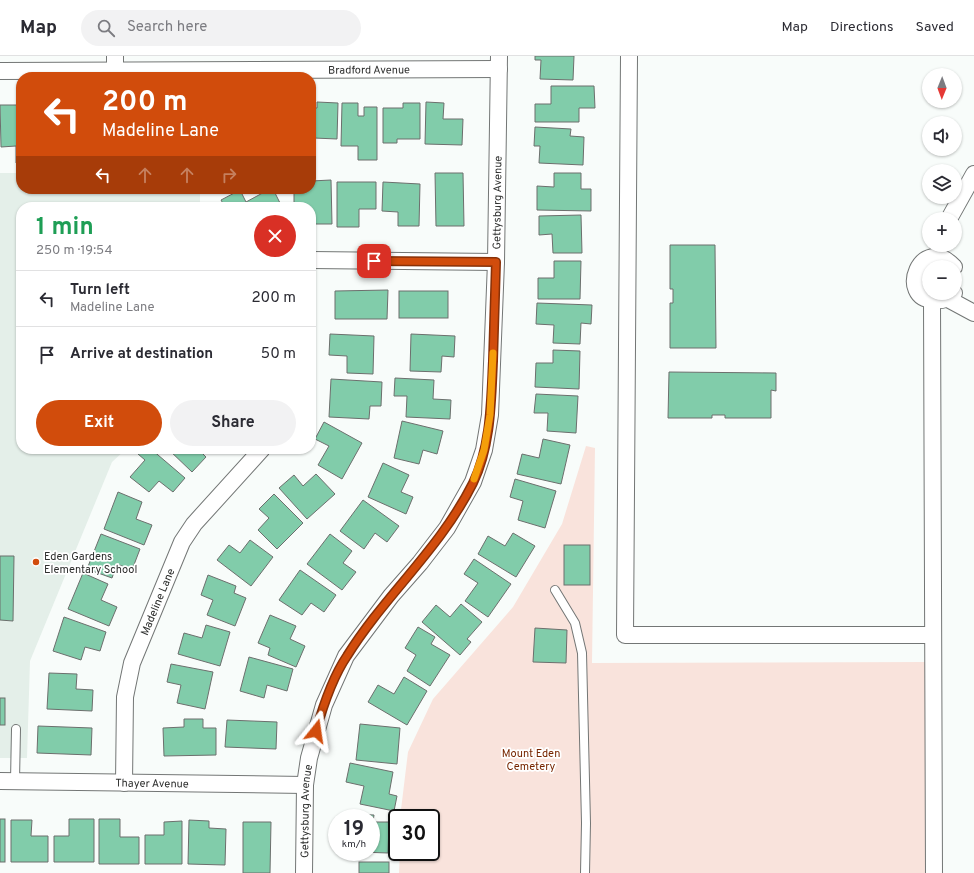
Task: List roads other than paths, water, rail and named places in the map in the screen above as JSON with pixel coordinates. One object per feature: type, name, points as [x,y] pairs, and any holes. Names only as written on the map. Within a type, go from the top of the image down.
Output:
[{"type":"street","points":[[629,56],[625,635],[933,635]]},
{"type":"street","name":"Bradford Avenue","points":[[0,71],[115,64],[499,62]]},
{"type":"street","name":"Gettysburg Avenue","points":[[304,873],[305,785],[309,758],[324,705],[346,656],[391,596],[420,563],[447,528],[473,482],[484,450],[490,415],[496,262],[499,62]]},
{"type":"street","points":[[953,212],[974,174]]},
{"type":"street","points":[[925,260],[935,252]]},
{"type":"street","points":[[937,252],[947,260]]},
{"type":"street","points":[[316,260],[496,262]]},
{"type":"street","points":[[922,263],[914,275],[914,284],[922,295]]},
{"type":"street","points":[[932,300],[934,873]]},
{"type":"street","points":[[959,300],[974,314]]},
{"type":"street","name":"Madeline Lane","points":[[124,783],[125,696],[132,663],[182,542],[194,524],[257,454]]},
{"type":"street","name":"Thayer Avenue","points":[[7,781],[305,785]]},
{"type":"lane","points":[[555,590],[575,623],[582,653],[586,823],[585,873]]},
{"type":"lane","points":[[7,781],[16,730]]},
{"type":"place","name":"Eden Gardens Elementary School","points":[[36,562]]},
{"type":"park label","name":"Mount Eden Cemetery","points":[[531,759]]}]
